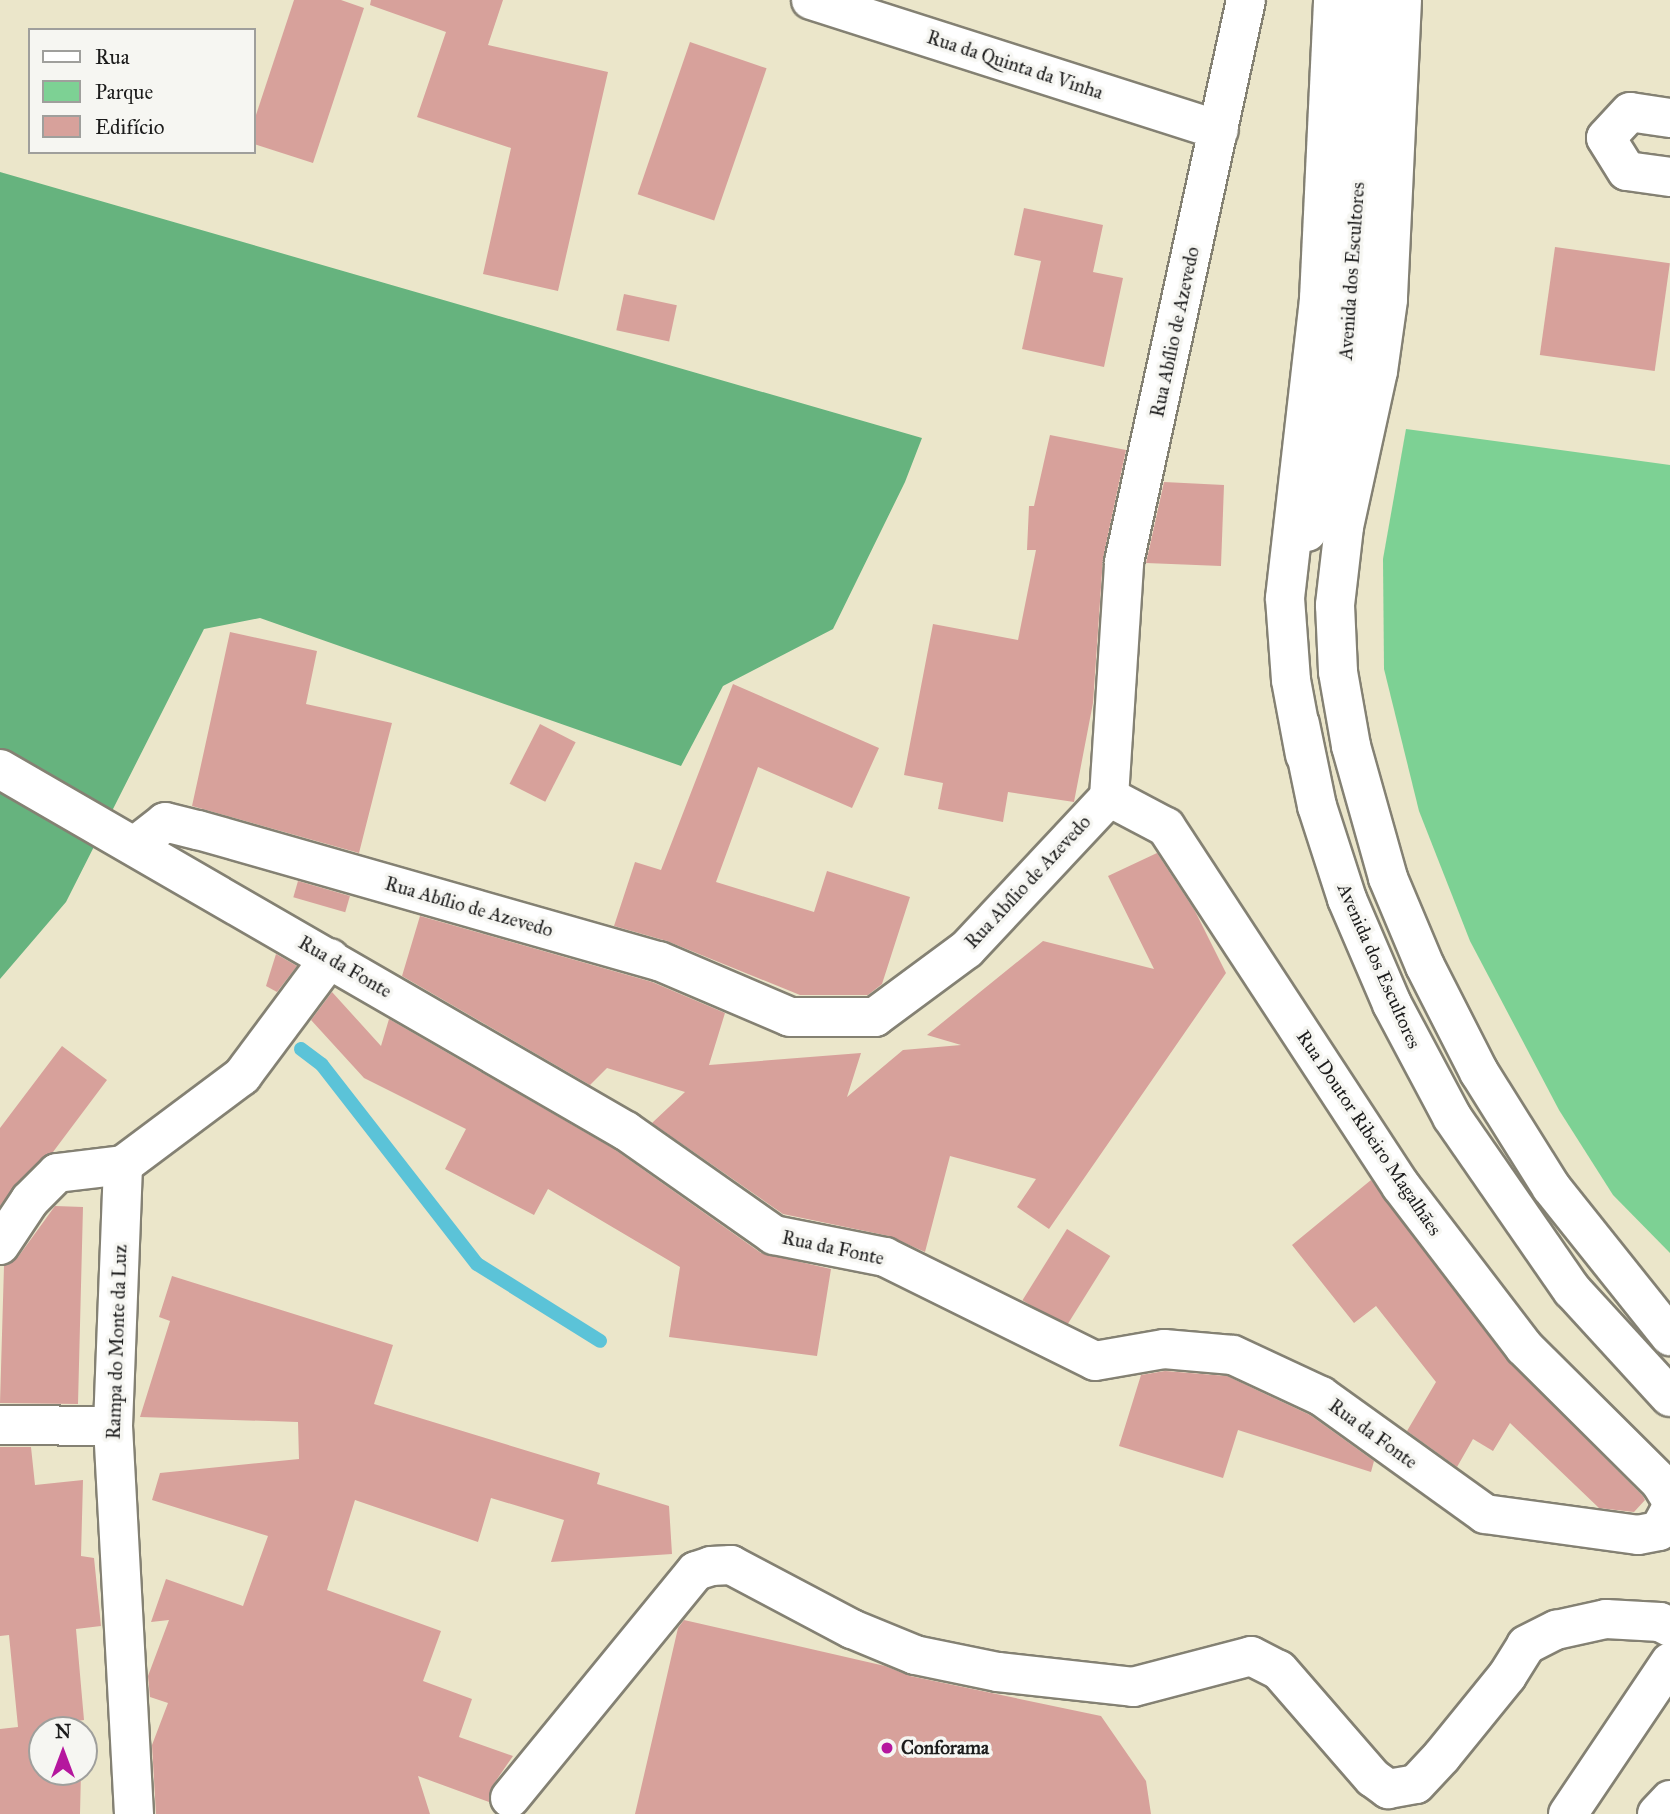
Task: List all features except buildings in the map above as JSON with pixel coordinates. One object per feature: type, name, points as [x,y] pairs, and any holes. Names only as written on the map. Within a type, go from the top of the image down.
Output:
[{"type":"main road","name":"Rua da Quinta da Vinha","points":[[811,0],[1219,130]]},
{"type":"main road","name":"Rua Abílio de Azevedo","points":[[136,845],[165,822],[659,961],[790,1017],[875,1017],[967,949],[1109,797],[1124,562],[1246,0]]},
{"type":"main road","points":[[1305,755],[1291,680],[1285,598],[1318,313],[1332,0]]},
{"type":"main road","name":"Avenida dos Escultores","points":[[1367,0],[1350,323],[1296,602],[1294,672],[1305,755],[1317,806],[1362,935],[1452,1117],[1572,1290],[1670,1397]]},
{"type":"main road","name":"Avenida dos Escultores","points":[[1402,0],[1388,300],[1373,400],[1344,527],[1335,605],[1338,672],[1351,746],[1388,878],[1425,966],[1479,1072],[1551,1187],[1670,1336]]},
{"type":"main road","points":[[1670,118],[1630,112],[1606,138],[1628,171],[1670,177]]},
{"type":"main road","points":[[0,769],[136,845]]},
{"type":"main road","name":"Rua Doutor Ribeiro Magalhães","points":[[1109,797],[1166,827],[1401,1186],[1524,1347],[1660,1482],[1670,1498]]},
{"type":"main road","name":"Rua da Fonte","points":[[136,845],[636,1137],[774,1235],[885,1257],[1095,1361],[1164,1349],[1233,1356],[1321,1396],[1485,1514],[1638,1535],[1659,1531],[1670,1510]]},
{"type":"main road","points":[[0,1245],[30,1200],[57,1173],[123,1166],[242,1076],[330,958]]},
{"type":"main road","name":"Rampa do Monte da Luz","points":[[123,1166],[113,1426],[134,1814]]},
{"type":"main road","points":[[0,1424],[113,1426]]},
{"type":"main road","points":[[510,1798],[696,1571],[711,1566],[731,1565],[852,1629],[915,1655],[998,1672],[1133,1687],[1251,1656],[1279,1670],[1373,1778],[1388,1789],[1416,1784],[1442,1756],[1526,1645],[1556,1630],[1606,1619],[1660,1622],[1670,1627]]},
{"type":"main road","points":[[1568,1814],[1670,1662]]},
{"type":"main road","points":[[1657,1814],[1670,1800]]},
{"type":"green space","points":[[0,172],[922,438],[905,482],[833,629],[723,686],[681,766],[260,618],[204,629],[66,902],[0,979]]},
{"type":"green space","points":[[1406,429],[1670,465],[1670,1253],[1613,1195],[1559,1110],[1470,941],[1419,811],[1384,669],[1383,559]]},
{"type":"waterway","points":[[301,1049],[322,1065],[477,1264],[600,1341]]},
{"type":"place","name":"Conforama","points":[[887,1748]]}]
